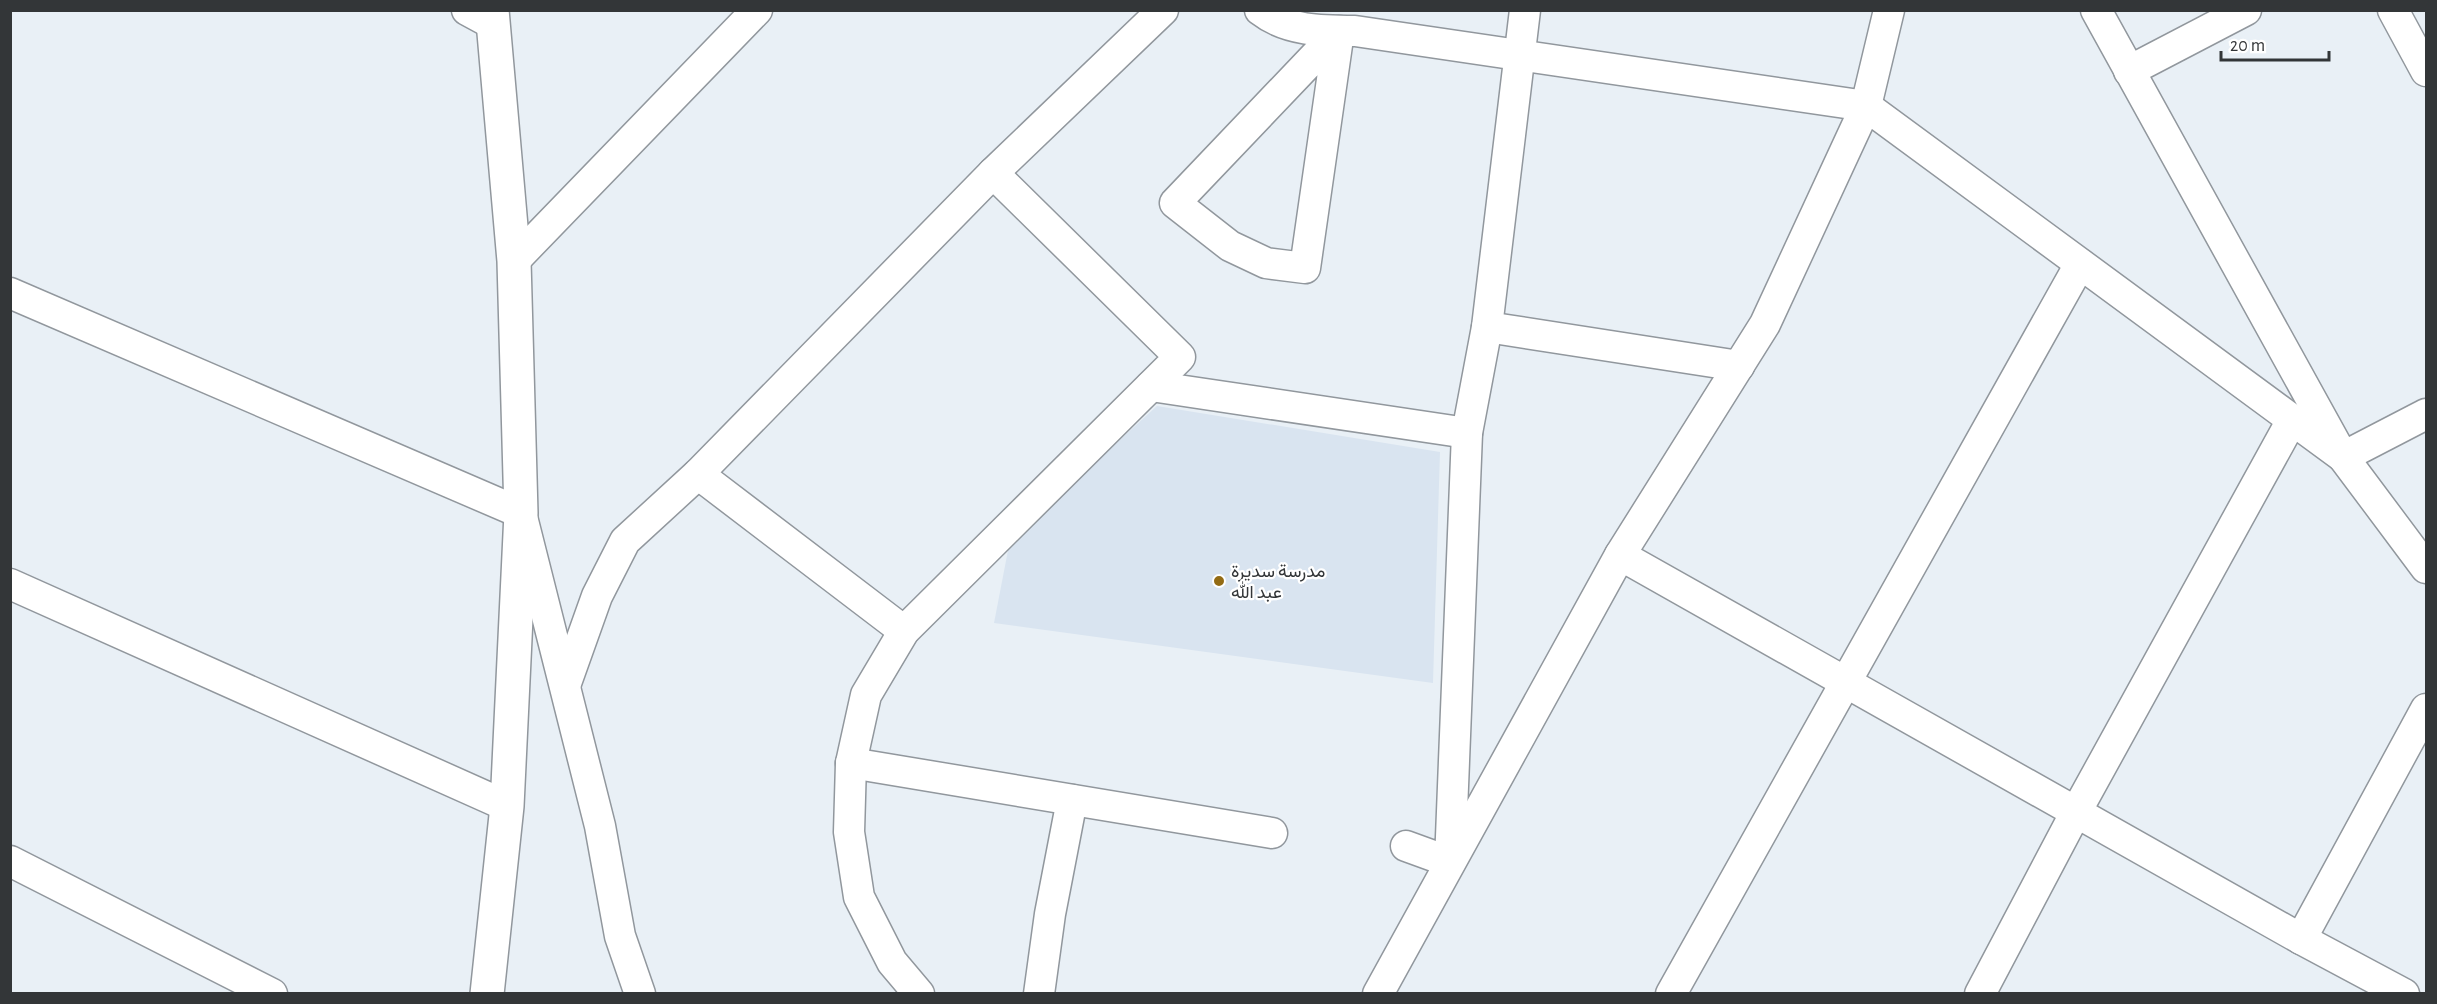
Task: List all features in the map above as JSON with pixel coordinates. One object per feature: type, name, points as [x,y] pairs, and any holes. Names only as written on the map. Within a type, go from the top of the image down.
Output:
[{"type":"street","points":[[514,261],[757,10]]},
{"type":"street","points":[[566,683],[597,596],[625,541],[698,474],[993,173],[1163,10]]},
{"type":"street","points":[[1260,10],[1275,21],[1318,31],[1339,31],[1866,106],[2343,457]]},
{"type":"street","points":[[1450,862],[1467,433],[1487,327],[1525,10]]},
{"type":"street","points":[[1378,993],[1620,555],[1765,324],[1866,106],[1889,10]]},
{"type":"street","points":[[2096,10],[2343,457],[2426,565]]},
{"type":"street","points":[[2129,71],[2246,10]]},
{"type":"street","points":[[2393,10],[2427,71]]},
{"type":"street","points":[[483,15],[514,261],[521,513],[507,806],[486,993]]},
{"type":"street","points":[[1339,31],[1305,268],[1266,263],[1230,246],[1175,203],[1339,31]]},
{"type":"street","points":[[919,993],[892,962],[859,897],[849,832],[851,763],[866,695],[904,631],[1180,357],[993,173]]},
{"type":"street","points":[[1671,993],[2079,264]]},
{"type":"street","points":[[12,297],[521,513]]},
{"type":"street","points":[[1487,327],[1739,366]]},
{"type":"street","points":[[1151,386],[1467,433]]},
{"type":"street","points":[[2343,457],[2427,414]]},
{"type":"street","points":[[1980,993],[2076,812],[2292,420]]},
{"type":"street","points":[[698,474],[904,631]]},
{"type":"street","points":[[521,513],[566,683],[600,826],[620,936],[640,993]]},
{"type":"street","points":[[1620,555],[2301,939],[2404,993]]},
{"type":"street","points":[[10,584],[507,806]]},
{"type":"street","points":[[2301,939],[2427,709]]},
{"type":"street","points":[[851,763],[1272,833]]},
{"type":"street","points":[[1039,993],[1050,914],[1072,800]]},
{"type":"street","points":[[1406,846],[1450,862]]},
{"type":"street","points":[[10,861],[272,993]]},
{"type":"shaded area","name":"مدرسة سديرة عبد الله","points":[[1157,406],[1440,452],[1433,683],[994,623],[1010,540]]},
{"type":"place","name":"مدرسة سديرة عبد الله","points":[[1219,581]]}]
